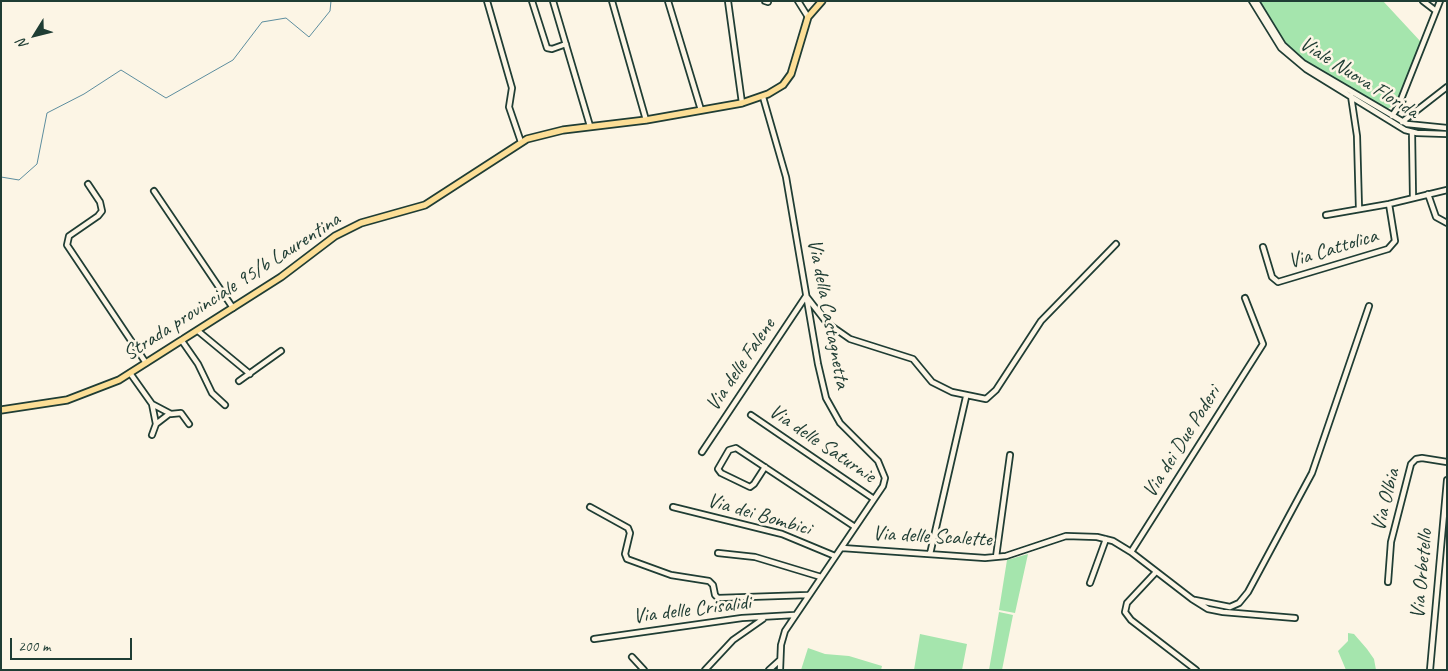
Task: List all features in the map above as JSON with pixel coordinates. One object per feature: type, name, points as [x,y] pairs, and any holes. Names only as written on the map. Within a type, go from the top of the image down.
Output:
[{"type":"main road","name":"Strada provinciale 95/b Laurentina","points":[[1,410],[67,400],[105,387],[198,331],[289,271],[335,236],[362,223],[425,205],[521,142],[540,135],[590,126],[646,120],[742,103],[763,97],[781,86],[790,75],[808,17],[822,1]]},
{"type":"street","points":[[487,1],[512,88],[509,107],[521,142]]},
{"type":"street","points":[[532,1],[547,48],[566,44]]},
{"type":"street","points":[[553,1],[590,126]]},
{"type":"street","points":[[612,1],[646,120]]},
{"type":"street","points":[[668,1],[701,110]]},
{"type":"street","points":[[728,1],[742,103]]},
{"type":"street","points":[[798,1],[808,17]]},
{"type":"street","name":"Viale Nuova Florida","points":[[1254,1],[1290,53],[1402,122],[1415,127],[1447,128]]},
{"type":"street","name":"Viale Nuova Florida","points":[[1254,1],[1286,54],[1306,69],[1412,132],[1447,134]]},
{"type":"street","points":[[1423,1],[1436,11]]},
{"type":"street","points":[[1392,116],[1398,107],[1440,1]]},
{"type":"street","points":[[1402,122],[1447,87]]},
{"type":"street","points":[[1350,90],[1357,136],[1359,209]]},
{"type":"street","name":"Via della Castagnetta","points":[[763,97],[786,176],[820,376],[829,405],[839,421],[875,457],[884,471],[884,484],[783,634],[780,670]]},
{"type":"street","points":[[1412,132],[1413,198]]},
{"type":"street","points":[[88,184],[100,202],[102,211],[70,236],[67,245],[146,364]]},
{"type":"street","points":[[1326,215],[1389,204],[1447,190]]},
{"type":"street","points":[[154,191],[232,308]]},
{"type":"street","points":[[1428,194],[1436,217],[1447,223]]},
{"type":"street","name":"Via Cattolica","points":[[1263,247],[1272,277],[1278,282],[1388,249],[1395,241],[1389,204]]},
{"type":"street","points":[[806,296],[824,320],[842,334],[866,346],[910,358],[917,362],[936,385],[966,397],[984,400],[992,396],[1038,324],[1116,244]]},
{"type":"street","name":"Via delle Falene","points":[[702,452],[806,296]]},
{"type":"street","name":"Via dei Due Poderi","points":[[1131,552],[1262,344],[1245,298]]},
{"type":"street","points":[[1192,599],[1230,607],[1239,603],[1248,593],[1312,474],[1370,306]]},
{"type":"street","points":[[198,331],[250,374]]},
{"type":"street","points":[[182,341],[198,364],[209,389],[225,405]]},
{"type":"street","points":[[239,381],[281,351]]},
{"type":"street","points":[[130,373],[152,404],[156,424],[152,435]]},
{"type":"street","points":[[930,554],[966,397]]},
{"type":"street","points":[[152,404],[169,414]]},
{"type":"street","points":[[156,424],[169,414],[180,413],[189,424]]},
{"type":"street","name":"Via delle Saturnie","points":[[751,415],[874,499]]},
{"type":"street","points":[[765,467],[750,487],[720,473],[718,469],[733,447],[765,467],[855,527]]},
{"type":"street","points":[[996,557],[1010,455]]},
{"type":"street","name":"Via Olbia","points":[[1388,582],[1391,542],[1411,464],[1417,459],[1424,458],[1447,462]]},
{"type":"street","name":"Via Orbetello","points":[[1430,670],[1447,480]]},
{"type":"street","points":[[590,507],[628,528],[630,534],[625,554],[627,559],[670,575],[710,581],[718,598],[808,596]]},
{"type":"street","name":"Via dei Bombici","points":[[673,507],[782,534],[835,556]]},
{"type":"street","name":"Via delle Scalette","points":[[842,548],[996,557],[1066,536],[1087,535],[1106,539],[1131,552],[1206,608],[1217,611],[1295,618]]},
{"type":"street","points":[[1090,583],[1106,539]]},
{"type":"street","points":[[718,553],[755,558],[821,577]]},
{"type":"street","points":[[1156,572],[1127,603],[1124,612],[1130,619],[1196,670]]},
{"type":"street","name":"Via delle Crisalidi","points":[[594,639],[735,619],[794,615]]},
{"type":"street","points":[[704,670],[731,641],[764,618]]},
{"type":"street","points":[[632,658],[644,670]]},
{"type":"street","points":[[769,670],[780,660]]},
{"type":"green space","points":[[1258,1],[1383,1],[1421,42],[1395,105],[1387,109],[1383,108],[1300,58],[1281,39]]},
{"type":"green space","points":[[1028,554],[1015,613],[999,610],[1007,560]]},
{"type":"green space","points":[[999,612],[1013,615],[1002,670],[989,670]]},
{"type":"green space","points":[[1348,633],[1354,634],[1367,649],[1374,659],[1376,670],[1346,670],[1338,651],[1348,641]]},
{"type":"green space","points":[[920,634],[967,644],[962,670],[914,670]]},
{"type":"green space","points":[[808,648],[825,654],[849,656],[882,666],[881,670],[801,670]]},
{"type":"waterway","points":[[1,177],[19,180],[37,164],[47,113],[84,94],[121,70],[166,98],[233,60],[262,22],[286,18],[309,37],[330,11],[331,1]]}]
